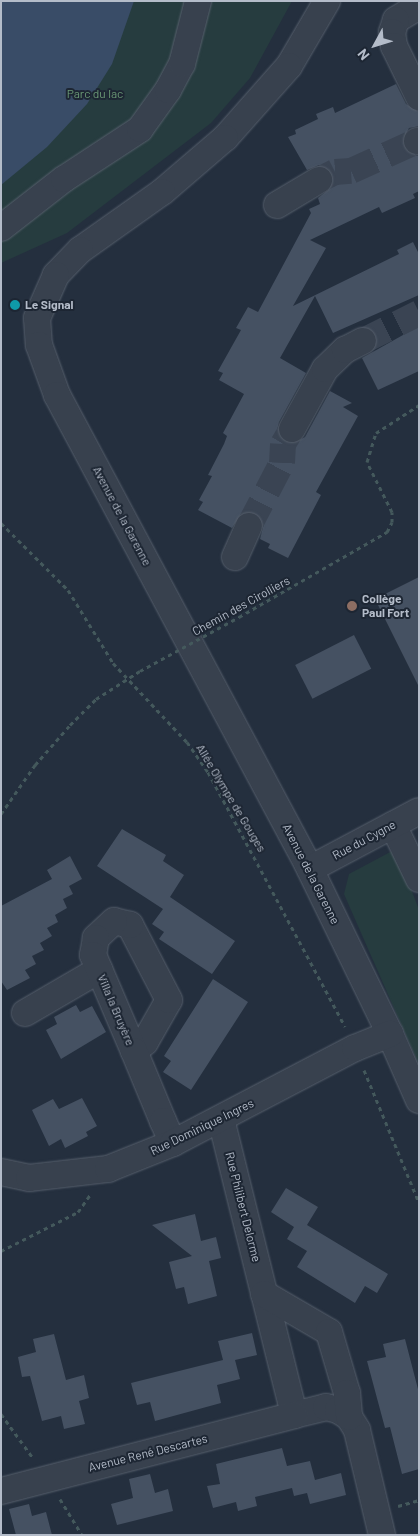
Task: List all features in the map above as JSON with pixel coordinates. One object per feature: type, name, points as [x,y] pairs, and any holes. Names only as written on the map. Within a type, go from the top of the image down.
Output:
[{"type":"street","points":[[1,228],[64,179],[140,129],[168,90],[182,64],[198,1]]},
{"type":"street","name":"Avenue de la Garenne","points":[[327,1],[289,66],[257,105],[225,138],[162,192],[80,250],[56,275],[37,318],[39,345],[57,395],[310,869],[390,1034],[419,1100]]},
{"type":"street","points":[[419,6],[396,20],[392,32],[394,46],[419,97]]},
{"type":"street","points":[[277,205],[319,180]]},
{"type":"street","points":[[292,429],[325,369],[345,350],[364,341]]},
{"type":"street","points":[[235,557],[249,526]]},
{"type":"street","name":"Rue du Cygne","points":[[310,869],[419,811]]},
{"type":"street","points":[[393,825],[419,878]]},
{"type":"street","name":"Villa la Bruyère","points":[[134,1051],[145,1042],[168,1000],[130,925],[114,922],[96,938],[93,955],[173,1143]]},
{"type":"street","name":"Villa la Bruyère","points":[[25,1013],[99,970]]},
{"type":"street","name":"Rue Dominique Ingres","points":[[1,1172],[30,1178],[108,1170],[173,1143],[355,1048],[390,1034]]},
{"type":"street","name":"Rue Philibert Delorme","points":[[221,1119],[294,1415]]},
{"type":"street","points":[[264,1294],[329,1332],[346,1393],[349,1417],[357,1430],[382,1535]]},
{"type":"street","points":[[294,1415],[326,1407],[338,1410],[349,1417]]},
{"type":"street","name":"Avenue René Descartes","points":[[1,1491],[294,1415]]},
{"type":"path","name":"Chemin des Cirolliers","points":[[1,814],[35,766],[70,725],[96,699],[126,678],[239,617],[386,532],[392,522],[392,512],[367,462],[376,433],[419,405]]},
{"type":"path","name":"Allée Olympe de Gouges","points":[[1,523],[68,590],[126,678],[187,742],[208,772],[348,1034]]},
{"type":"path","points":[[363,1066],[419,1203]]},
{"type":"path","points":[[1,1251],[78,1212],[108,1170]]},
{"type":"green space","name":"Parc du lac","points":[[1,1],[292,1],[250,78],[211,123],[67,233],[1,263]]},
{"type":"green space","points":[[396,849],[419,910],[419,1065],[344,894],[349,874]]},
{"type":"water","points":[[1,1],[134,1],[112,64],[87,104],[47,147],[1,185]]},
{"type":"building","points":[[396,84],[406,104],[419,112],[419,126],[409,128],[402,141],[409,154],[419,156],[419,191],[413,194],[415,198],[382,213],[379,207],[310,240],[326,248],[293,306],[399,254],[397,250],[413,242],[419,254],[419,295],[333,333],[315,296],[280,358],[306,373],[279,422],[277,430],[284,442],[293,444],[305,437],[330,391],[352,403],[343,407],[358,416],[316,492],[321,495],[288,558],[268,548],[270,544],[260,539],[264,524],[256,513],[241,514],[232,528],[198,510],[203,502],[199,500],[212,476],[208,475],[227,436],[223,433],[244,394],[219,380],[223,373],[218,371],[241,330],[236,328],[248,307],[258,312],[311,213],[309,209],[320,204],[318,198],[332,187],[332,172],[319,165],[307,170],[288,137],[296,134],[295,130],[318,119],[316,114],[333,107],[335,113]]},
{"type":"building","points":[[419,326],[419,371],[378,390],[362,358]]},
{"type":"building","points":[[419,577],[419,687],[375,599]]},
{"type":"building","points":[[354,635],[371,669],[312,699],[295,665]]},
{"type":"building","points":[[122,829],[166,855],[163,861],[184,875],[170,897],[235,941],[212,974],[159,939],[164,932],[152,924],[163,909],[97,866]]},
{"type":"building","points":[[70,856],[82,879],[69,886],[73,894],[63,899],[67,908],[55,915],[58,922],[47,928],[52,936],[40,943],[44,950],[32,956],[36,964],[25,970],[30,978],[7,990],[1,981],[1,906],[52,879],[47,870]]},
{"type":"building","points":[[213,979],[248,1002],[191,1090],[163,1072],[171,1061],[164,1056]]},
{"type":"building","points":[[76,1005],[80,1012],[92,1006],[106,1032],[61,1059],[46,1030],[57,1024],[54,1017]]},
{"type":"building","points":[[82,1098],[97,1126],[86,1132],[88,1136],[65,1148],[61,1139],[49,1146],[32,1110],[53,1099],[59,1109]]},
{"type":"building","points":[[286,1188],[318,1207],[307,1225],[388,1274],[377,1293],[365,1286],[355,1303],[297,1267],[307,1251],[287,1239],[294,1227],[271,1212]]},
{"type":"building","points":[[195,1214],[201,1241],[216,1237],[221,1258],[209,1261],[217,1296],[188,1304],[184,1287],[176,1289],[169,1262],[192,1256],[152,1225]]},
{"type":"building","points":[[252,1333],[257,1355],[235,1360],[240,1379],[217,1385],[221,1403],[155,1421],[150,1402],[137,1405],[131,1383],[223,1360],[218,1341]]},
{"type":"building","points":[[54,1334],[66,1380],[84,1375],[89,1398],[79,1401],[85,1424],[64,1429],[61,1416],[42,1421],[30,1376],[22,1377],[18,1357],[36,1352],[33,1339]]},
{"type":"building","points":[[405,1339],[419,1393],[419,1469],[402,1474],[390,1427],[385,1428],[367,1361],[386,1357],[383,1344]]},
{"type":"building","points":[[282,1448],[287,1466],[310,1461],[315,1480],[341,1473],[346,1495],[310,1504],[307,1493],[294,1496],[292,1488],[255,1497],[257,1506],[238,1511],[236,1502],[213,1508],[207,1486],[220,1484],[216,1464]]},
{"type":"building","points":[[150,1474],[155,1493],[168,1489],[173,1511],[117,1525],[111,1504],[133,1498],[129,1479]]},
{"type":"building","points":[[29,1504],[32,1516],[46,1512],[52,1535],[16,1535],[9,1509]]},
{"type":"tunnel","points":[[319,180],[335,172],[351,171],[417,141]]},
{"type":"tunnel","points":[[363,341],[419,313]]},
{"type":"tunnel","points":[[249,526],[282,463],[283,444],[292,429]]},
{"type":"place","name":"Le Signal","points":[[15,305]]},
{"type":"place","name":"Collège Paul Fort","points":[[352,606]]}]
